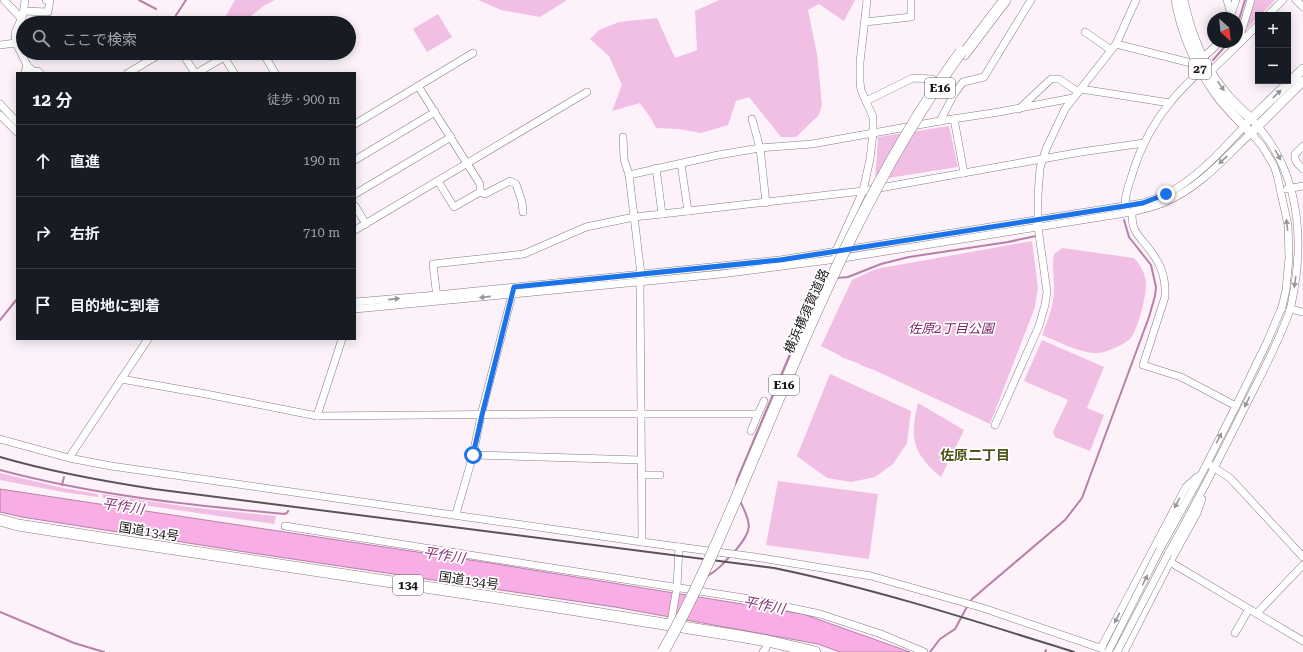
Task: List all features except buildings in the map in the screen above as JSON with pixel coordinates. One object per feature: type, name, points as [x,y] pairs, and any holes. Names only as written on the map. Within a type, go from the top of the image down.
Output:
[{"type":"highway","name":"横浜横須賀道路","points":[[663,652],[685,613],[707,567],[802,342],[874,194],[897,150],[927,100],[952,63],[1000,0]]},
{"type":"highway","name":"横浜横須賀道路","points":[[668,652],[712,568],[806,343],[858,233],[901,152],[936,93],[987,22],[1005,0]]},
{"type":"highway","name":"国道134号","points":[[0,520],[85,535],[671,626],[785,652]]},
{"type":"highway","name":"国道134号","points":[[0,528],[107,546],[486,603],[671,626]]},
{"type":"highway","name":"国道134号","points":[[766,647],[815,652]]},
{"type":"main road","name":"27","points":[[1176,0],[1182,27],[1204,65]]},
{"type":"main road","name":"27","points":[[1183,0],[1192,33],[1216,94],[1251,126]]},
{"type":"main road","points":[[1251,126],[1303,70]]},
{"type":"main road","points":[[1251,126],[1303,81]]},
{"type":"street","points":[[4,0],[19,16]]},
{"type":"street","points":[[22,16],[25,0]]},
{"type":"street","points":[[24,11],[48,12],[50,0],[46,0]]},
{"type":"street","points":[[836,255],[863,191],[874,133],[873,117],[861,90],[860,62],[867,0]]},
{"type":"street","points":[[865,22],[911,17],[911,0]]},
{"type":"street","points":[[940,121],[954,94],[963,82],[984,77],[1031,0]]},
{"type":"street","points":[[995,425],[1039,326],[1045,305],[1047,292],[1038,223],[1038,195],[1042,160],[1065,109],[1116,44],[1136,0]]},
{"type":"street","points":[[1227,0],[1229,12]]},
{"type":"street","points":[[1232,12],[1236,0]]},
{"type":"street","points":[[1243,26],[1251,0]]},
{"type":"street","points":[[1271,12],[1283,0]]},
{"type":"street","points":[[1296,0],[1303,7]]},
{"type":"street","points":[[1243,39],[1255,28]]},
{"type":"street","points":[[1085,32],[1111,50]]},
{"type":"street","points":[[0,45],[16,43]]},
{"type":"street","points":[[1116,44],[1188,63],[1204,65],[1231,48]]},
{"type":"street","points":[[1215,48],[1204,65],[1170,103],[1144,143],[1124,199],[1136,234],[1156,257],[1163,274],[1166,288],[1165,297],[1143,364],[1181,377],[1236,406]]},
{"type":"street","points":[[356,123],[473,53]]},
{"type":"street","points":[[25,60],[27,65],[34,72]]},
{"type":"street","points":[[130,72],[149,60]]},
{"type":"street","points":[[187,60],[195,72]]},
{"type":"street","points":[[198,72],[219,60]]},
{"type":"street","points":[[230,60],[234,72]]},
{"type":"street","points":[[267,60],[274,72]]},
{"type":"street","points":[[25,72],[27,65]]},
{"type":"street","points":[[866,100],[913,78],[932,79],[954,94]]},
{"type":"street","points":[[1019,109],[1052,79],[1059,78],[1079,90],[1170,103]]},
{"type":"street","points":[[418,86],[480,184],[480,192]]},
{"type":"street","points":[[356,229],[587,92]]},
{"type":"street","points":[[629,175],[718,155],[760,148],[812,144],[940,121],[1019,109],[1073,98]]},
{"type":"street","points":[[0,104],[15,121]]},
{"type":"street","points":[[356,159],[435,112]]},
{"type":"street","points":[[0,115],[15,121]]},
{"type":"street","points":[[752,119],[760,148],[766,203]]},
{"type":"street","points":[[954,119],[964,173]]},
{"type":"street","points":[[1117,652],[1215,467],[1275,346],[1290,309],[1298,258],[1298,224],[1294,203],[1280,159],[1271,143],[1251,126]]},
{"type":"street","points":[[1105,650],[1202,473],[1267,342],[1282,307],[1286,290],[1290,258],[1288,225],[1281,190],[1274,166],[1251,126]]},
{"type":"street","points":[[356,310],[437,299],[640,278],[721,274],[1127,210],[1157,198],[1182,185],[1251,126]]},
{"type":"street","points":[[356,193],[450,137]]},
{"type":"street","points":[[623,137],[624,159],[629,175],[640,278],[642,542]]},
{"type":"street","points":[[437,299],[433,264],[524,254],[586,227],[634,217],[863,191],[1082,152],[1144,143]]},
{"type":"street","points":[[1303,146],[1295,154],[1296,161],[1303,169]]},
{"type":"street","points":[[681,164],[688,211]]},
{"type":"street","points":[[656,168],[662,214]]},
{"type":"street","points":[[438,181],[454,207],[480,192],[485,194],[510,181],[516,184],[522,202],[523,212]]},
{"type":"street","points":[[1281,190],[1303,186]]},
{"type":"street","points":[[356,208],[366,224]]},
{"type":"street","points":[[456,514],[473,455],[513,291]]},
{"type":"street","points":[[356,302],[437,299]]},
{"type":"street","points":[[1290,309],[1303,312]]},
{"type":"street","points":[[69,458],[147,340]]},
{"type":"street","points":[[317,416],[342,340]]},
{"type":"street","points":[[121,379],[317,416],[758,414]]},
{"type":"street","points":[[751,431],[764,401]]},
{"type":"street","points":[[0,439],[69,458],[111,466],[755,557],[871,576],[983,608],[1112,652]]},
{"type":"street","points":[[473,455],[641,460]]},
{"type":"street","points":[[1207,463],[1230,478],[1303,557]]},
{"type":"street","points":[[1105,650],[1108,636],[1186,487],[1202,473]]},
{"type":"street","points":[[641,475],[660,475]]},
{"type":"street","points":[[1124,652],[1197,513],[1206,484]]},
{"type":"street","points":[[285,526],[677,589],[750,599],[820,614],[881,634],[923,652]]},
{"type":"street","points":[[671,626],[677,589],[679,547]]},
{"type":"street","points":[[1170,562],[1303,641]]},
{"type":"street","points":[[1257,613],[1303,565]]},
{"type":"street","points":[[1235,633],[1249,609]]},
{"type":"street","points":[[1108,636],[1129,643]]},
{"type":"green space","points":[[235,0],[275,0],[265,5],[251,16],[226,16]]},
{"type":"green space","points":[[478,0],[567,0],[540,17],[501,10]]},
{"type":"green space","points":[[719,0],[855,0],[844,21],[819,4],[808,10],[817,54],[822,105],[819,115],[796,137],[781,137],[749,97],[736,101],[728,125],[701,133],[679,129],[656,128],[640,103],[612,111],[622,85],[609,56],[590,39],[599,30],[619,22],[657,18],[675,58],[697,50],[695,11]]},
{"type":"green space","points":[[1255,0],[1275,0],[1263,12],[1255,12],[1255,20],[1246,29]]},
{"type":"green space","points":[[438,14],[452,37],[427,52],[413,29]]},
{"type":"green space","points":[[949,126],[958,167],[875,180],[878,137]]},
{"type":"green space","name":"佐原2丁目公園","points":[[1032,241],[1038,288],[1035,307],[990,424],[874,370],[841,357],[821,346],[852,280],[876,269]]},
{"type":"green space","points":[[1062,248],[1134,258],[1138,263],[1146,282],[1145,295],[1142,311],[1134,334],[1124,343],[1106,352],[1091,353],[1069,347],[1042,335],[1053,301],[1054,254]]},
{"type":"green space","points":[[1042,340],[1104,367],[1087,408],[1104,415],[1090,451],[1055,437],[1053,432],[1068,400],[1024,381]]},
{"type":"green space","points":[[830,374],[911,411],[907,443],[893,464],[875,477],[851,482],[827,478],[797,456]]},
{"type":"green space","points":[[918,403],[964,430],[941,477],[924,461],[916,444],[914,426]]},
{"type":"green space","points":[[0,473],[63,488],[98,494],[98,497],[0,480]]},
{"type":"green space","points":[[778,481],[878,494],[869,559],[766,545]]},
{"type":"green space","points":[[102,494],[189,507],[276,516],[274,524],[115,501],[103,498]]},
{"type":"shaded area","points":[[0,489],[490,563],[803,614],[910,652],[840,652],[818,644],[615,607],[22,517],[0,512]]},
{"type":"waterway","points":[[139,0],[156,9]]},
{"type":"waterway","points":[[176,16],[186,0]]},
{"type":"waterway","points":[[1241,12],[1245,0]]},
{"type":"waterway","points":[[1213,60],[1224,48]]},
{"type":"waterway","points":[[970,602],[1065,520],[1082,498],[1149,317],[1155,296],[1156,287],[1151,265],[1129,237],[1124,220]]},
{"type":"waterway","points":[[837,278],[848,277],[881,264],[909,257],[1008,242],[1036,236]]},
{"type":"waterway","points":[[736,486],[737,480],[816,292],[821,284],[825,282]]},
{"type":"waterway","points":[[0,320],[16,300]]},
{"type":"waterway","name":"平作川","points":[[0,470],[70,486],[141,498],[284,514],[288,511]]},
{"type":"waterway","points":[[62,485],[64,477]]},
{"type":"waterway","points":[[734,552],[744,539],[749,528],[749,523],[740,501]]},
{"type":"waterway","points":[[707,576],[723,564],[731,555]]},
{"type":"waterway","points":[[930,652],[940,639],[955,629],[968,605]]},
{"type":"waterway","points":[[0,612],[74,643],[104,652]]},
{"type":"railway","points":[[0,457],[77,476],[154,489],[774,568],[812,576],[888,596],[962,617],[1074,652]]},
{"type":"district","name":"佐原二丁目","points":[[975,455]]},
{"type":"route","points":[[473,455],[514,287],[780,260],[1143,203],[1166,194]]}]
